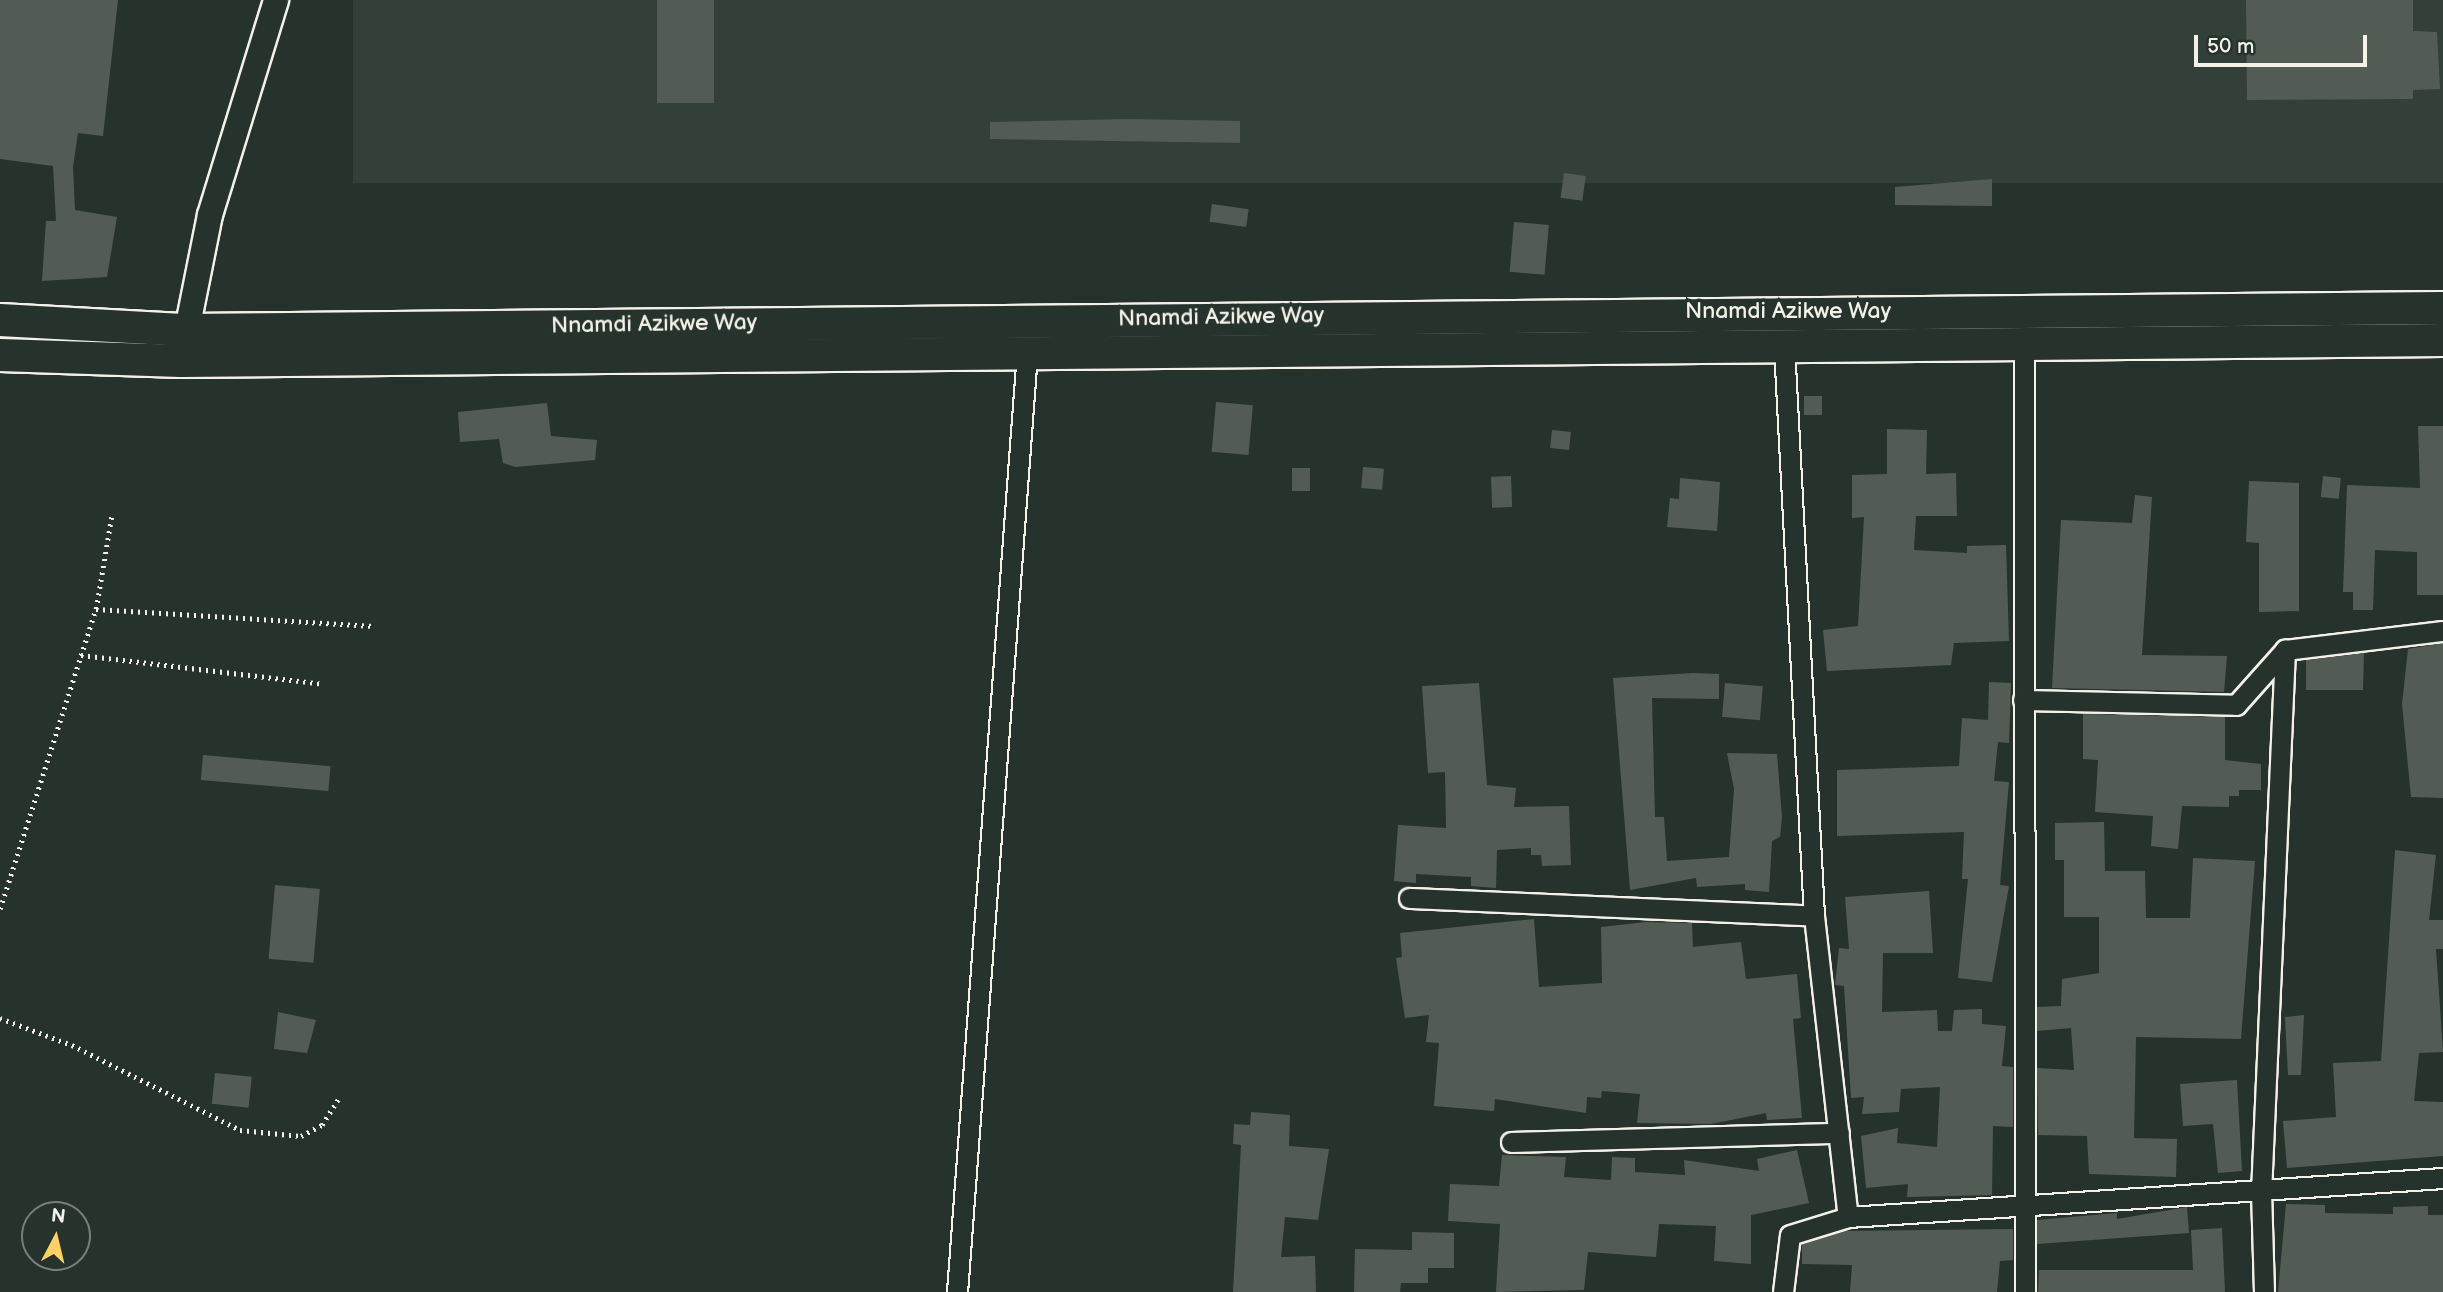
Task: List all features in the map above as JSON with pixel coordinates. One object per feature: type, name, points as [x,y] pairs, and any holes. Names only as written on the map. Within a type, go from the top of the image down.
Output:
[{"type":"highway","name":"Nnamdi Azikwe Way","points":[[0,320],[187,330],[2443,308]]},
{"type":"highway","name":"Nnamdi Azikwe Way","points":[[0,355],[181,361],[2443,340]]},
{"type":"street","points":[[181,361],[211,215],[276,0]]},
{"type":"street","points":[[2024,344],[2025,1292]]},
{"type":"street","points":[[1784,346],[1814,916],[1848,1217]]},
{"type":"street","points":[[957,1292],[1027,352]]},
{"type":"street","points":[[2024,700],[2236,705],[2284,650],[2443,631]]},
{"type":"street","points":[[2264,1292],[2261,1193],[2284,650]]},
{"type":"street","points":[[1409,898],[1814,916]]},
{"type":"street","points":[[1511,1142],[1839,1133]]},
{"type":"street","points":[[1783,1292],[1790,1236],[1848,1217],[2024,1209],[2443,1178]]},
{"type":"path","points":[[0,909],[96,609],[112,513]]},
{"type":"path","points":[[96,609],[373,626]]},
{"type":"path","points":[[81,655],[323,684]]},
{"type":"path","points":[[0,1018],[72,1045],[240,1130],[301,1136],[322,1125],[338,1098]]},
{"type":"shaded area","points":[[353,0],[2443,0],[2443,183],[353,183]]},
{"type":"building","points":[[0,0],[118,0],[103,136],[78,133],[73,167],[75,210],[117,217],[107,277],[42,281],[46,221],[56,221],[53,166],[0,159]]},
{"type":"building","points":[[657,0],[714,0],[714,103],[657,103]]},
{"type":"building","points":[[2246,0],[2413,0],[2413,31],[2437,32],[2440,89],[2413,90],[2413,99],[2247,100]]},
{"type":"building","points":[[1127,119],[1240,121],[1240,143],[990,139],[990,122]]},
{"type":"building","points":[[1564,173],[1586,176],[1582,201],[1561,198]]},
{"type":"building","points":[[1992,179],[1992,206],[1895,205],[1895,187]]},
{"type":"building","points":[[1212,204],[1249,209],[1246,227],[1209,222]]},
{"type":"building","points":[[1514,222],[1549,225],[1545,275],[1510,272]]},
{"type":"building","points":[[1804,396],[1822,396],[1822,415],[1804,415]]},
{"type":"building","points":[[1216,402],[1253,405],[1249,455],[1212,452]]},
{"type":"building","points":[[547,403],[551,436],[597,440],[595,460],[515,467],[503,463],[499,439],[460,442],[458,412]]},
{"type":"building","points":[[2418,426],[2443,426],[2443,595],[2417,595],[2417,552],[2375,550],[2373,610],[2353,610],[2353,592],[2343,592],[2347,485],[2420,488]]},
{"type":"building","points":[[1887,429],[1927,430],[1926,474],[1956,473],[1957,516],[1916,516],[1914,550],[1967,553],[1967,546],[2006,545],[2009,641],[1954,643],[1951,665],[1827,671],[1823,630],[1858,626],[1864,517],[1852,518],[1852,475],[1887,474]]},
{"type":"building","points":[[1552,430],[1571,432],[1569,450],[1550,448]]},
{"type":"building","points":[[1363,467],[1384,469],[1382,490],[1361,488]]},
{"type":"building","points":[[1292,468],[1310,468],[1310,491],[1292,491]]},
{"type":"building","points":[[1511,476],[1512,507],[1492,508],[1491,477]]},
{"type":"building","points":[[2323,476],[2341,478],[2339,499],[2321,497]]},
{"type":"building","points":[[1680,478],[1720,482],[1717,531],[1667,527],[1670,498],[1679,499]]},
{"type":"building","points":[[2249,481],[2299,483],[2299,611],[2259,612],[2259,543],[2246,542]]},
{"type":"building","points":[[2135,495],[2152,497],[2142,655],[2227,656],[2224,692],[2052,688],[2061,520],[2132,523]]},
{"type":"building","points":[[2443,643],[2443,798],[2411,797],[2402,704],[2408,649]]},
{"type":"building","points":[[2364,653],[2363,690],[2306,690],[2306,660]]},
{"type":"building","points":[[1719,674],[1719,699],[1652,698],[1655,817],[1664,817],[1667,861],[1729,857],[1734,789],[1727,753],[1777,754],[1782,817],[1780,837],[1772,841],[1769,892],[1745,890],[1745,884],[1697,887],[1696,878],[1630,890],[1613,678]]},
{"type":"building","points":[[1989,682],[2011,683],[2009,743],[1998,742],[1994,781],[2009,782],[2000,885],[2009,886],[1992,982],[1958,978],[1968,879],[1962,879],[1964,832],[1837,836],[1837,770],[1959,766],[1962,718],[1988,720]]},
{"type":"building","points":[[1479,683],[1487,785],[1516,788],[1514,807],[1569,806],[1571,865],[1542,866],[1541,855],[1531,855],[1531,848],[1497,850],[1496,888],[1471,886],[1471,877],[1416,874],[1416,883],[1394,881],[1398,825],[1446,828],[1445,772],[1428,773],[1422,686]]},
{"type":"building","points":[[1725,683],[1763,686],[1760,720],[1722,717]]},
{"type":"building","points":[[2083,714],[2225,717],[2225,760],[2261,764],[2261,790],[2239,790],[2239,796],[2229,796],[2229,807],[2182,806],[2178,849],[2151,846],[2153,816],[2095,812],[2098,760],[2083,759]]},
{"type":"building","points":[[203,755],[331,766],[328,791],[201,780]]},
{"type":"building","points":[[2104,822],[2105,871],[2145,871],[2146,918],[2190,918],[2193,858],[2255,861],[2241,1039],[2136,1037],[2134,1138],[2177,1139],[2176,1177],[2089,1174],[2087,1136],[2038,1135],[2037,1068],[2074,1070],[2071,1028],[2037,1031],[2037,1007],[2061,1006],[2062,979],[2099,973],[2099,917],[2064,917],[2064,860],[2055,860],[2055,823]]},
{"type":"building","points":[[2395,850],[2436,855],[2429,920],[2443,920],[2443,949],[2436,949],[2443,1052],[2419,1053],[2414,1101],[2443,1102],[2443,1156],[2287,1168],[2283,1121],[2336,1117],[2333,1063],[2381,1061]]},
{"type":"building","points":[[275,885],[320,889],[313,963],[269,959]]},
{"type":"building","points":[[1929,891],[1933,953],[1883,953],[1882,1012],[1937,1010],[1938,1031],[1952,1031],[1954,1010],[1982,1009],[1982,1024],[2006,1026],[2002,1066],[2013,1067],[2013,1127],[1993,1126],[1992,1195],[1907,1197],[1908,1184],[1866,1188],[1861,1136],[1898,1128],[1897,1143],[1937,1147],[1940,1087],[1901,1089],[1899,1112],[1862,1114],[1864,1097],[1851,1098],[1844,986],[1835,985],[1839,948],[1849,949],[1845,897]]},
{"type":"building","points":[[1534,919],[1539,987],[1602,983],[1601,927],[1646,922],[1692,923],[1693,947],[1741,942],[1746,979],[1797,974],[1801,1018],[1793,1019],[1802,1118],[1767,1120],[1766,1113],[1711,1124],[1637,1123],[1640,1094],[1602,1091],[1601,1098],[1587,1097],[1586,1113],[1495,1099],[1494,1111],[1434,1106],[1439,1043],[1426,1042],[1429,1015],[1405,1018],[1396,958],[1402,957],[1400,933]]},
{"type":"building","points":[[278,1012],[316,1020],[307,1053],[274,1049]]},
{"type":"building","points":[[2304,1015],[2301,1075],[2288,1075],[2285,1017]]},
{"type":"building","points":[[215,1073],[252,1077],[249,1108],[212,1104]]},
{"type":"building","points":[[2237,1080],[2242,1171],[2218,1173],[2213,1124],[2183,1126],[2180,1084]]},
{"type":"building","points":[[1251,1112],[1290,1115],[1289,1146],[1329,1149],[1318,1220],[1285,1217],[1281,1257],[1315,1256],[1316,1292],[1233,1292],[1241,1145],[1233,1144],[1234,1124],[1250,1125]]},
{"type":"building","points":[[1797,1150],[1809,1203],[1751,1215],[1751,1264],[1714,1261],[1716,1226],[1659,1224],[1656,1257],[1588,1252],[1584,1290],[1496,1292],[1500,1224],[1448,1221],[1450,1184],[1499,1186],[1502,1155],[1566,1157],[1564,1177],[1611,1180],[1612,1157],[1635,1158],[1635,1172],[1685,1175],[1684,1160],[1759,1171],[1757,1159]]},
{"type":"building","points":[[2286,1204],[2325,1205],[2325,1213],[2393,1214],[2393,1207],[2428,1206],[2428,1215],[2443,1215],[2443,1292],[2278,1292]]},
{"type":"building","points":[[2187,1207],[2189,1233],[2037,1244],[2037,1220],[2117,1213],[2117,1219]]},
{"type":"building","points":[[2222,1228],[2225,1292],[2038,1292],[2039,1270],[2193,1270],[2191,1230]]},
{"type":"building","points":[[2013,1229],[2013,1260],[2000,1261],[1997,1292],[1850,1292],[1852,1265],[1802,1264],[1802,1244],[1843,1231]]},
{"type":"building","points":[[1412,1232],[1454,1233],[1454,1268],[1428,1268],[1428,1283],[1401,1283],[1400,1292],[1354,1292],[1355,1249],[1412,1250]]}]
